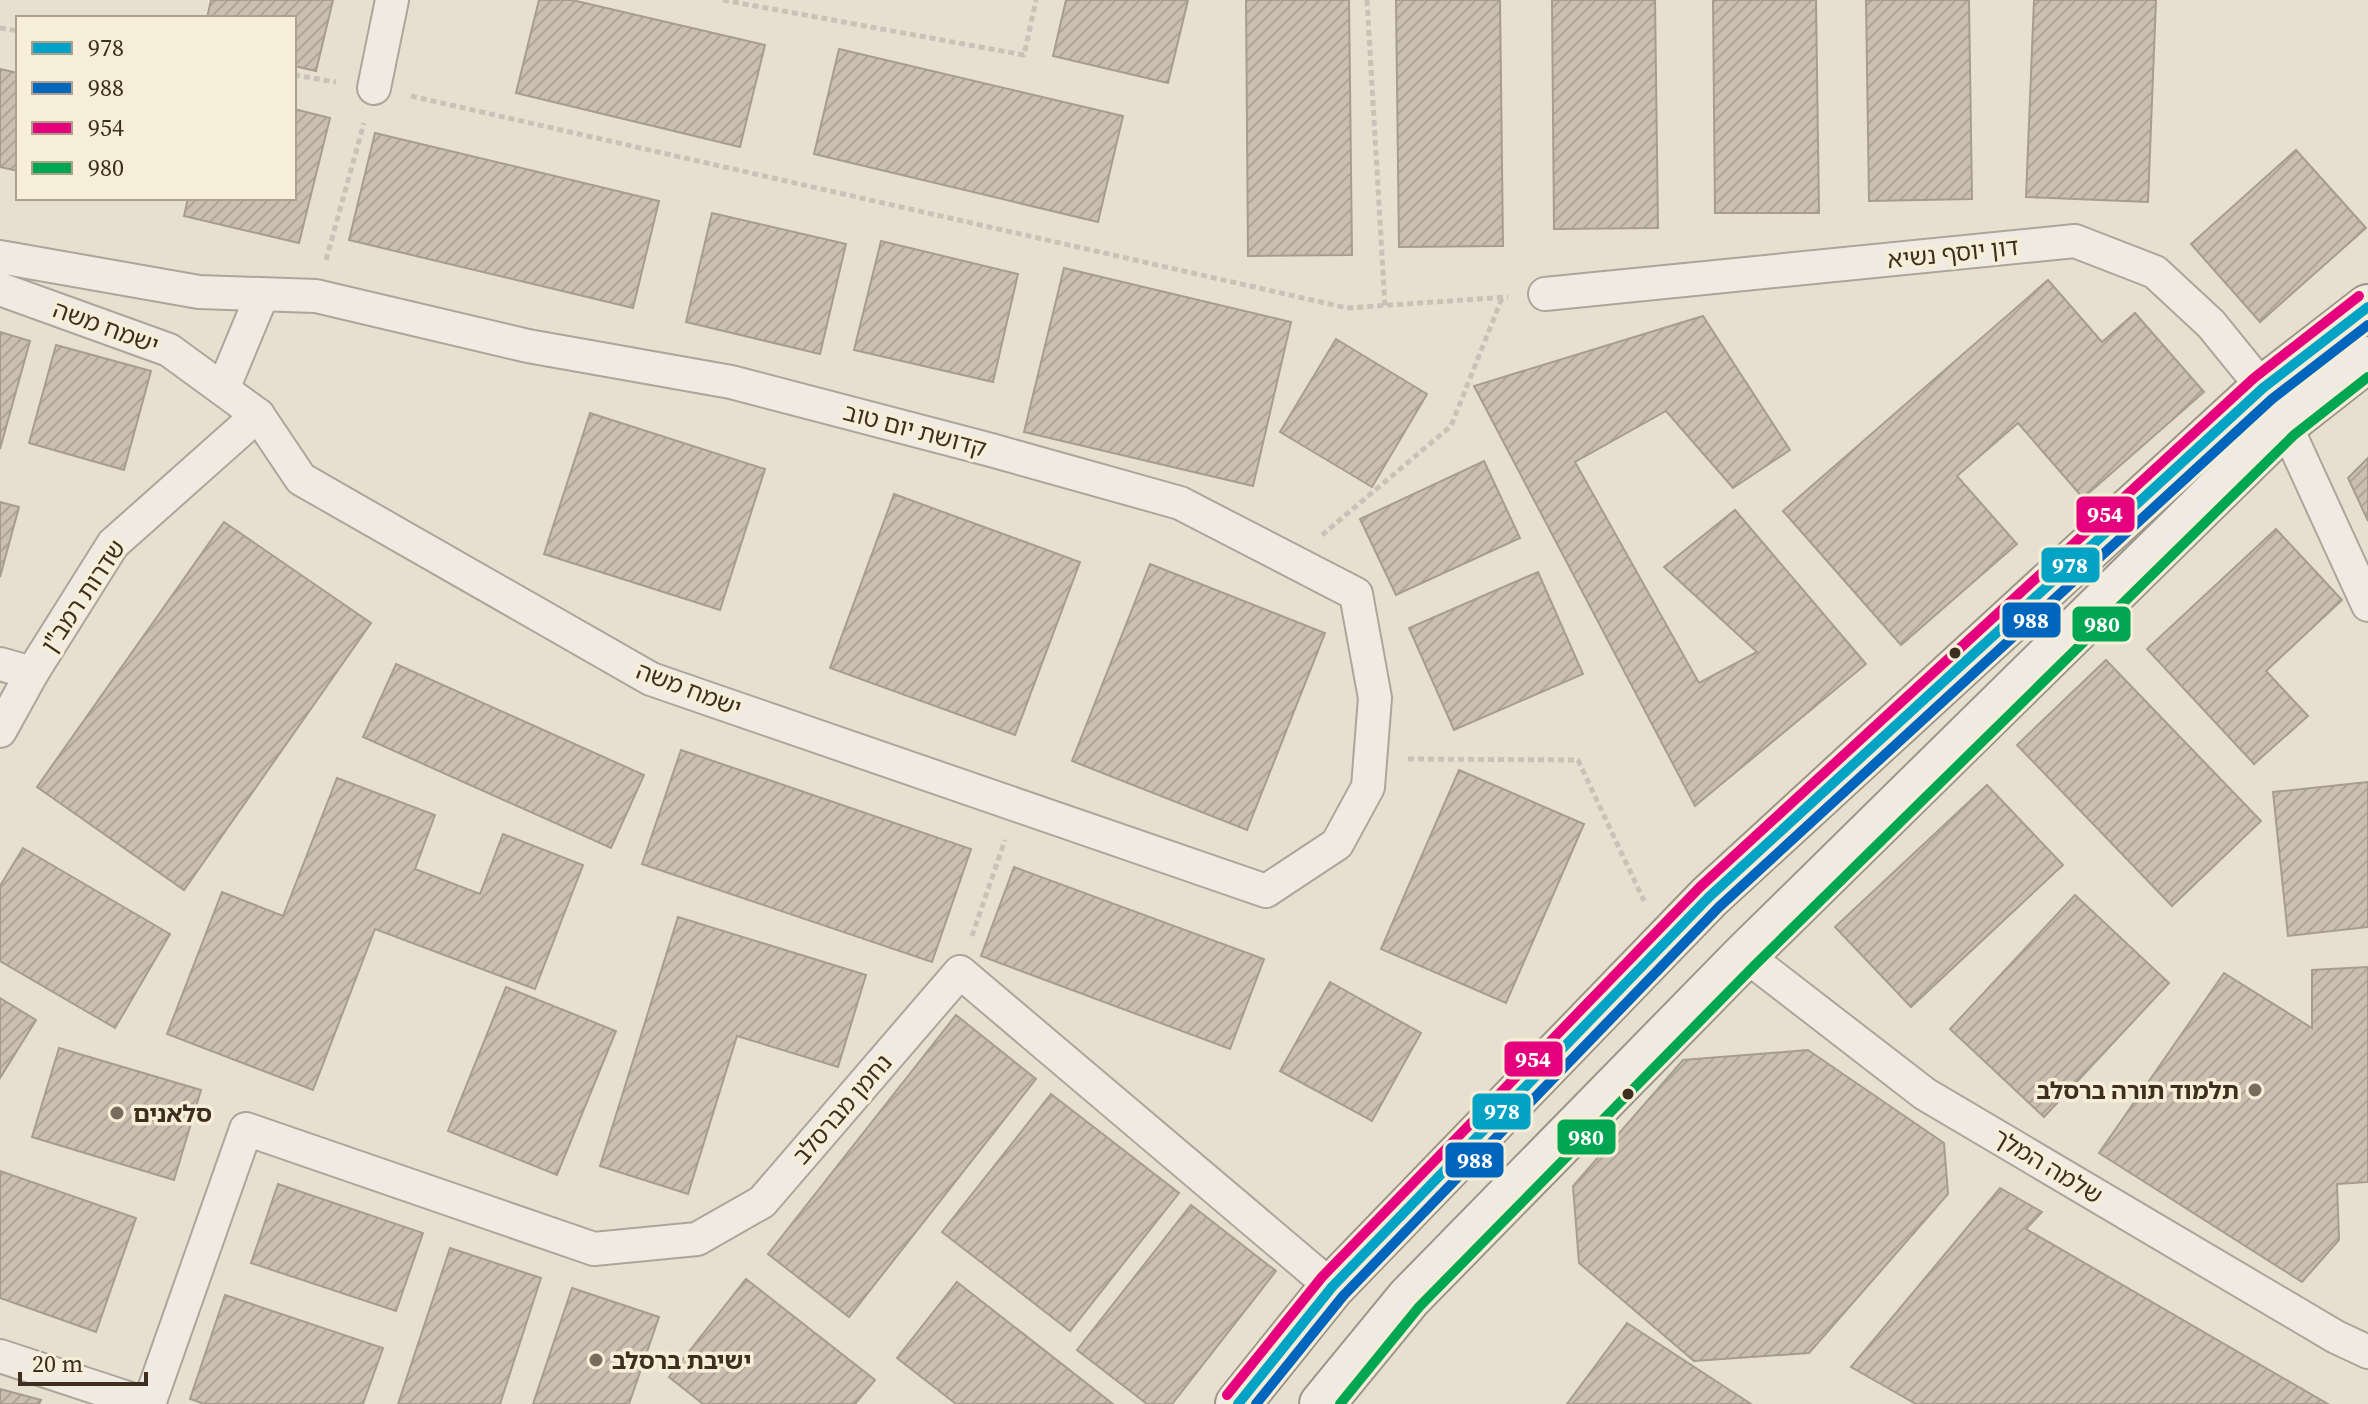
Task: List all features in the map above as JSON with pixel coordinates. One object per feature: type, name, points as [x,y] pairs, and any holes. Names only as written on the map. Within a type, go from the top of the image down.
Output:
[{"type":"street","points":[[374,88],[392,0]]},
{"type":"street","name":"דון יוסף נשיא","points":[[1545,294],[2075,241],[2155,272],[2211,324],[2263,388],[2285,424],[2368,605]]},
{"type":"street","name":"ישמח משה","points":[[0,257],[199,292],[262,295]]},
{"type":"street","name":"ישמח משה","points":[[0,289],[169,350],[258,415],[301,479],[651,679],[1266,891],[1337,844],[1369,773]]},
{"type":"street","points":[[223,389],[262,295]]},
{"type":"street","name":"קדושת יום טוב","points":[[262,295],[316,296],[528,346],[731,382],[1180,503],[1356,594],[1375,698],[1369,773]]},
{"type":"street","points":[[1238,1404],[1332,1287],[1709,897],[2263,388],[2368,307]]},
{"type":"street","points":[[1322,1404],[1409,1298],[1745,955],[2285,424],[2368,359]]},
{"type":"street","name":"שדרות רמב\"ן","points":[[0,731],[32,673],[113,544],[258,415]]},
{"type":"street","points":[[0,664],[32,673]]},
{"type":"street","name":"שלמה המלך","points":[[1745,955],[1925,1094],[2323,1329],[2368,1352]]},
{"type":"street","points":[[960,972],[1332,1287]]},
{"type":"street","name":"נחמן מברסלב","points":[[148,1404],[246,1129],[594,1249],[697,1239],[762,1202],[960,972]]},
{"type":"street","points":[[0,1356],[148,1404]]},
{"type":"path","points":[[723,0],[1024,55],[1036,0]]},
{"type":"path","points":[[1367,0],[1385,306]]},
{"type":"path","points":[[316,296],[374,88],[1347,308],[1545,294]]},
{"type":"path","points":[[1291,561],[1451,426],[1502,298]]},
{"type":"path","points":[[1369,773],[1578,760],[1644,901],[1675,934]]},
{"type":"path","points":[[960,972],[1017,805]]},
{"type":"building","points":[[211,0],[333,0],[316,71],[296,66],[296,16],[207,16]]},
{"type":"building","points":[[539,0],[572,0],[765,45],[740,147],[516,93]]},
{"type":"building","points":[[1066,0],[1188,0],[1168,83],[1053,56]]},
{"type":"building","points":[[1246,0],[1349,0],[1352,255],[1248,256]]},
{"type":"building","points":[[1396,0],[1500,0],[1503,246],[1399,247]]},
{"type":"building","points":[[1552,0],[1655,0],[1658,228],[1554,229]]},
{"type":"building","points":[[1713,0],[1816,0],[1819,213],[1715,213]]},
{"type":"building","points":[[1866,0],[1969,0],[1972,199],[1869,201]]},
{"type":"building","points":[[2034,0],[2156,0],[2148,202],[2026,197]]},
{"type":"building","points":[[839,49],[1123,116],[1098,222],[814,154]]},
{"type":"building","points":[[0,69],[16,73],[16,171],[0,167]]},
{"type":"building","points":[[296,110],[330,118],[299,243],[184,216],[188,200],[296,200]]},
{"type":"building","points":[[375,133],[659,201],[633,308],[349,240]]},
{"type":"building","points":[[2296,150],[2366,228],[2260,322],[2191,244]]},
{"type":"building","points":[[712,213],[846,244],[820,354],[686,322]]},
{"type":"building","points":[[881,241],[1018,274],[993,382],[854,350]]},
{"type":"building","points":[[1064,268],[1291,322],[1253,486],[1024,432]]},
{"type":"building","points":[[2048,280],[2102,342],[2135,313],[2204,392],[2083,498],[2018,423],[1957,476],[2017,544],[1901,645],[1783,511]]},
{"type":"building","points":[[1703,316],[1790,450],[1733,488],[1666,411],[1575,462],[1699,683],[1757,652],[1664,567],[1735,510],[1866,664],[1695,806],[1474,386]]},
{"type":"building","points":[[0,332],[30,341],[0,449]]},
{"type":"building","points":[[1336,339],[1427,394],[1372,487],[1280,432]]},
{"type":"building","points":[[56,345],[151,371],[124,470],[29,443]]},
{"type":"building","points":[[590,413],[765,469],[720,610],[544,554]]},
{"type":"building","points":[[2368,458],[2368,521],[2348,478]]},
{"type":"building","points":[[1484,461],[1520,538],[1396,595],[1360,519]]},
{"type":"building","points":[[894,494],[1080,562],[1015,735],[830,668]]},
{"type":"building","points":[[0,502],[19,507],[0,577]]},
{"type":"building","points":[[224,522],[371,623],[184,890],[37,787]]},
{"type":"building","points":[[2276,529],[2342,600],[2266,671],[2308,716],[2254,764],[2147,649]]},
{"type":"building","points":[[1150,564],[1325,633],[1247,830],[1072,761]]},
{"type":"building","points":[[1538,572],[1583,674],[1454,730],[1409,628]]},
{"type":"building","points":[[2106,660],[2261,821],[2172,906],[2017,745]]},
{"type":"building","points":[[396,664],[644,775],[611,848],[363,737]]},
{"type":"building","points":[[681,750],[971,849],[932,962],[642,864]]},
{"type":"building","points":[[1459,770],[1584,824],[1506,1003],[1381,949]]},
{"type":"building","points":[[337,778],[435,815],[415,869],[480,894],[503,834],[583,865],[535,989],[375,929],[313,1090],[167,1034],[222,892],[283,916]]},
{"type":"building","points":[[2368,782],[2368,927],[2288,936],[2273,792]]},
{"type":"building","points":[[1987,785],[2063,865],[1911,1007],[1835,927]]},
{"type":"building","points":[[23,848],[170,934],[115,1028],[0,961],[0,886]]},
{"type":"building","points":[[1014,867],[1264,959],[1230,1049],[981,956]]},
{"type":"building","points":[[2075,895],[2169,983],[2044,1117],[1950,1029]]},
{"type":"building","points":[[678,917],[866,975],[838,1067],[737,1036],[688,1194],[600,1166]]},
{"type":"building","name":"תלמוד תורה ברסלב","points":[[2368,967],[2368,1182],[2337,1184],[2339,1240],[2302,1282],[2099,1153],[2224,973],[2312,1028],[2312,970]]},
{"type":"building","points":[[1330,982],[1421,1033],[1372,1121],[1280,1071]]},
{"type":"building","points":[[506,987],[616,1031],[557,1175],[448,1131]]},
{"type":"building","points":[[0,998],[36,1020],[0,1078]]},
{"type":"building","points":[[956,1015],[1036,1079],[849,1317],[768,1254]]},
{"type":"building","name":"סלאנים","points":[[59,1048],[201,1090],[174,1180],[32,1137]]},
{"type":"building","points":[[1808,1050],[1944,1143],[1948,1194],[1809,1353],[1694,1361],[1579,1263],[1573,1186],[1683,1060]]},
{"type":"building","points":[[1051,1094],[1179,1193],[1070,1331],[942,1232]]},
{"type":"building","points":[[0,1171],[136,1218],[96,1332],[0,1298]]},
{"type":"building","points":[[278,1184],[423,1233],[396,1311],[251,1263]]},
{"type":"building","points":[[2000,1188],[2042,1212],[2026,1229],[2328,1404],[1916,1404],[1851,1367]]},
{"type":"building","points":[[1191,1205],[1276,1271],[1172,1404],[1147,1404],[1077,1350]]},
{"type":"building","points":[[450,1248],[541,1278],[500,1404],[398,1404]]},
{"type":"building","points":[[746,1279],[875,1380],[855,1404],[703,1404],[669,1377]]},
{"type":"building","points":[[957,1282],[1113,1404],[956,1404],[897,1358]]},
{"type":"building","name":"ישיבת ברסלב","points":[[572,1288],[659,1317],[629,1404],[533,1404]]},
{"type":"building","points":[[225,1295],[383,1348],[363,1404],[204,1404],[190,1399]]},
{"type":"building","points":[[1627,1323],[1751,1404],[1567,1404]]},
{"type":"building","points":[[0,1389],[41,1400],[39,1404],[0,1404]]},
{"type":"transit line","name":"954","points":[[1227,1395],[1322,1277],[1700,887],[2254,378],[2359,296]]},
{"type":"transit line","name":"978","points":[[1238,1404],[1332,1287],[1709,897],[2263,388],[2368,307]]},
{"type":"transit line","name":"988","points":[[1256,1404],[1343,1296],[1719,907],[2272,399],[2368,325]]},
{"type":"transit line","name":"980","points":[[1340,1404],[1419,1307],[1755,965],[2294,435],[2368,377]]},
{"type":"place","name":"תלמוד תורה ברסלב","points":[[2255,1090]]},
{"type":"place","name":"סלאנים","points":[[117,1113]]},
{"type":"place","name":"ישיבת ברסלב","points":[[596,1360]]}]
